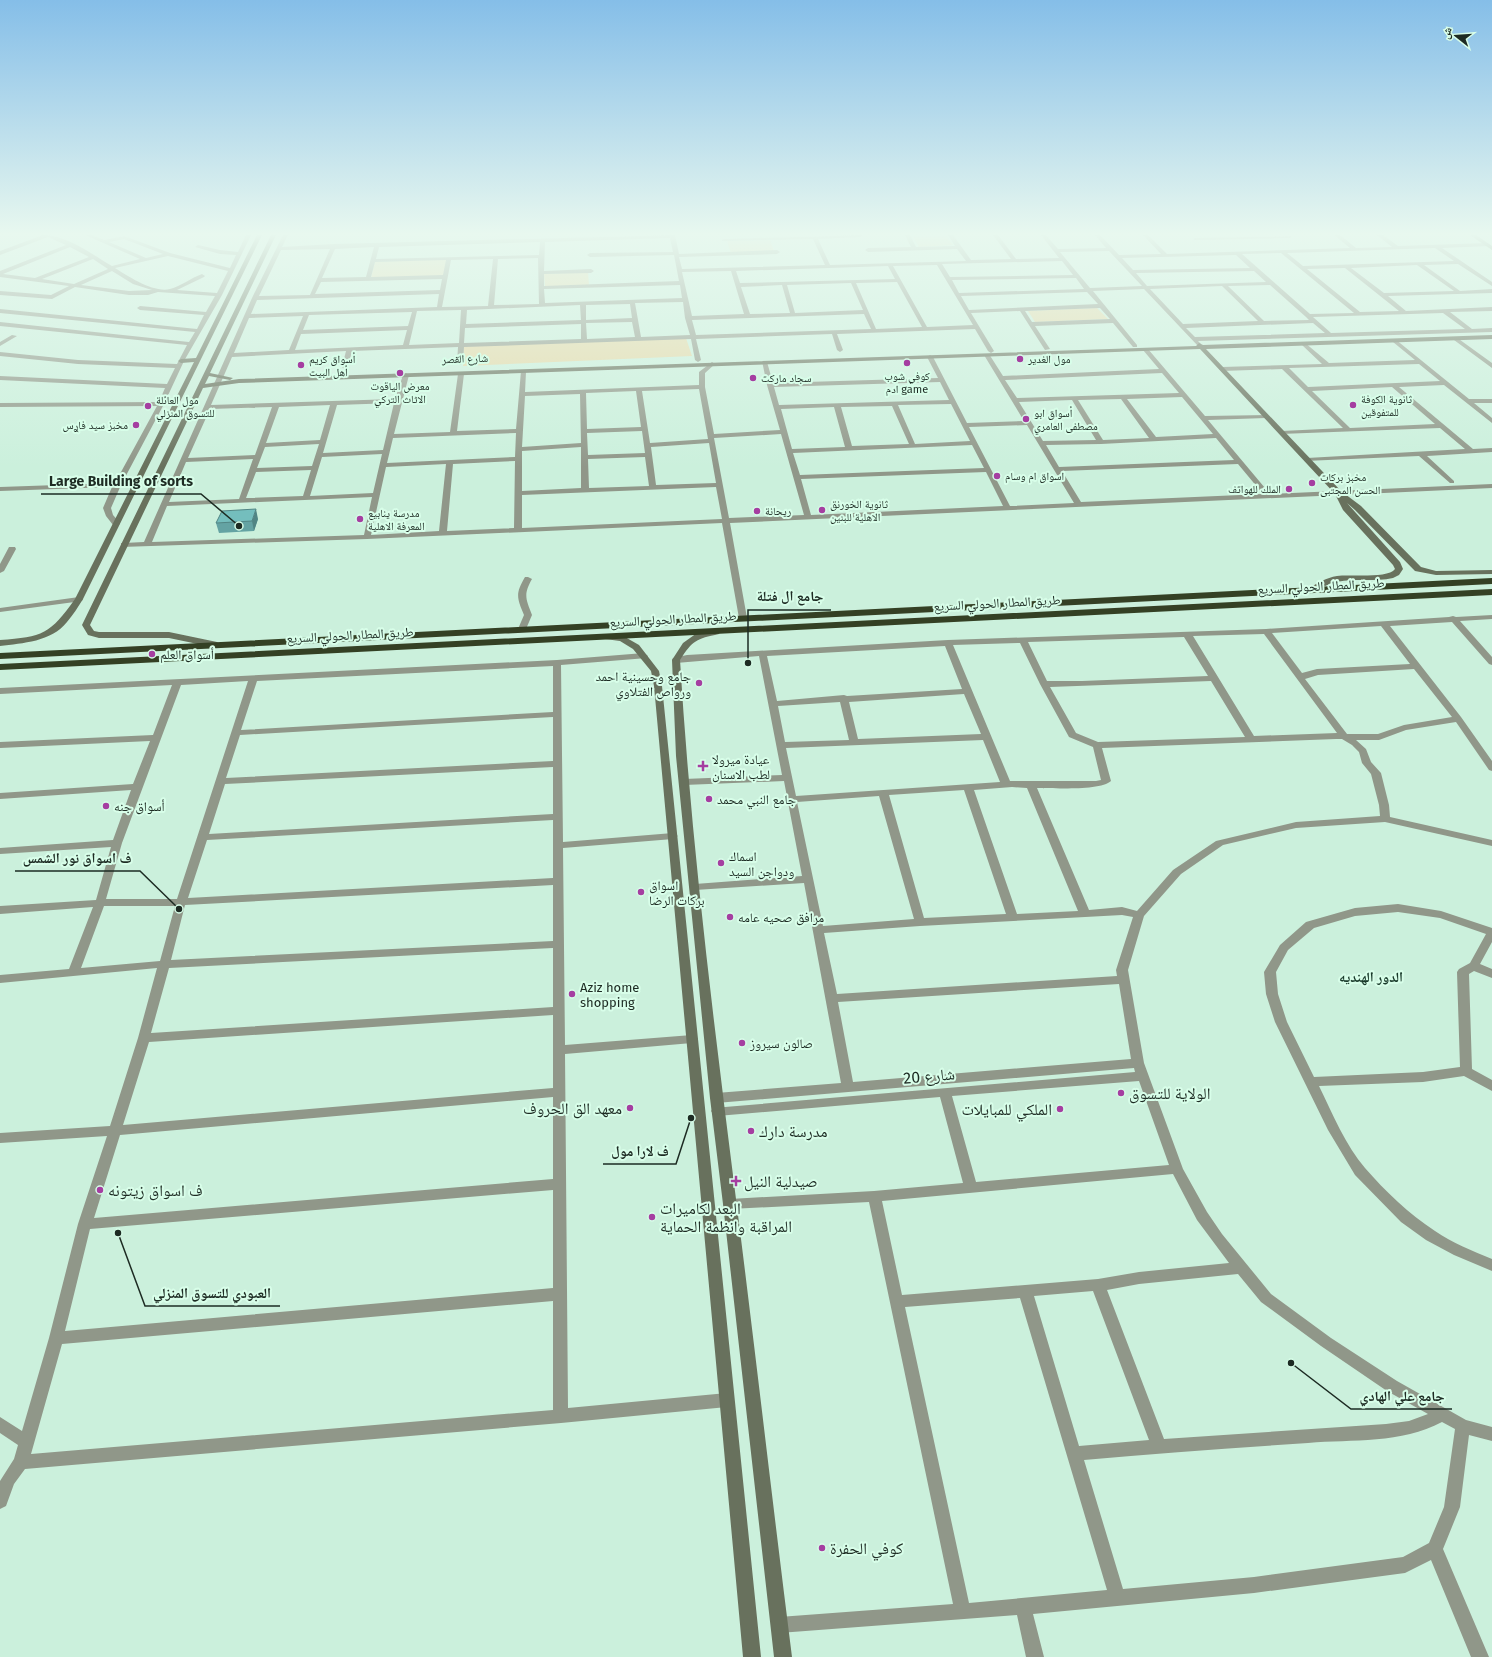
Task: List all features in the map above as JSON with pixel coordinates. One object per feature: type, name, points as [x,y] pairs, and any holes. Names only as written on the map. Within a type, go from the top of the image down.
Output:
[{"type":"highway","name":"طريق المطار الحولي السريع","points":[[0,656],[1492,582]]},
{"type":"highway","name":"طريق المطار الحولي السريع","points":[[0,668],[601,636],[1492,592]]},
{"type":"street","points":[[12,312],[199,332]]},
{"type":"street","points":[[116,524],[110,516],[107,508],[117,485],[161,404],[190,344],[199,332],[208,314],[189,312]]},
{"type":"street","points":[[0,643],[34,639],[49,633],[64,622],[79,599],[221,312]]},
{"type":"street","points":[[231,645],[205,643],[170,635],[104,636],[94,634],[88,630],[87,622],[236,312]]},
{"type":"street","points":[[147,544],[249,312]]},
{"type":"street","points":[[247,316],[331,312]]},
{"type":"street","points":[[406,347],[414,312]]},
{"type":"street","points":[[460,363],[464,312]]},
{"type":"street","points":[[583,312],[584,340]]},
{"type":"street","points":[[634,312],[638,338]]},
{"type":"street","points":[[687,312],[698,360]]},
{"type":"street","points":[[688,318],[854,312]]},
{"type":"street","points":[[866,312],[874,330]]},
{"type":"street","points":[[916,312],[925,328]]},
{"type":"street","points":[[967,312],[1001,378],[1079,505]]},
{"type":"street","points":[[1023,312],[1047,349]]},
{"type":"street","points":[[1107,312],[1135,346]]},
{"type":"street","points":[[1169,312],[1338,493],[1358,508],[1413,565],[1418,569],[1436,573],[1492,572]]},
{"type":"street","points":[[1252,312],[1263,323]]},
{"type":"street","points":[[1304,312],[1330,335]]},
{"type":"street","points":[[1308,316],[1397,312]]},
{"type":"street","points":[[1447,312],[1471,331]]},
{"type":"street","points":[[291,352],[307,313]]},
{"type":"street","points":[[9,325],[28,314]]},
{"type":"street","points":[[463,326],[635,320]]},
{"type":"street","points":[[1031,324],[1114,320]]},
{"type":"street","points":[[1182,326],[1314,321]]},
{"type":"street","points":[[0,324],[190,344]]},
{"type":"street","points":[[230,355],[584,340],[975,327]]},
{"type":"street","points":[[298,332],[410,328]]},
{"type":"street","points":[[556,368],[712,364],[989,353],[1146,350],[1198,344],[1330,335],[1492,330]]},
{"type":"street","points":[[211,332],[219,334],[226,332]]},
{"type":"street","points":[[834,332],[840,350]]},
{"type":"street","points":[[1437,338],[1492,334]]},
{"type":"street","points":[[0,344],[14,336]]},
{"type":"street","points":[[1198,344],[1304,344],[1395,341],[1409,338]]},
{"type":"street","points":[[899,356],[930,357],[1047,349],[1198,344],[1409,338],[1492,338]]},
{"type":"street","points":[[1456,339],[1492,366]]},
{"type":"street","points":[[207,342],[216,340],[222,341]]},
{"type":"street","points":[[1395,341],[1492,421]]},
{"type":"street","points":[[1304,344],[1328,366]]},
{"type":"street","points":[[345,367],[348,349]]},
{"type":"street","points":[[1146,350],[1268,496]]},
{"type":"street","points":[[0,354],[78,362],[180,364],[198,360]]},
{"type":"street","name":"شارع القصر","points":[[206,374],[220,380],[253,377],[556,368],[698,360],[869,357]]},
{"type":"street","points":[[930,357],[1008,508]]},
{"type":"street","points":[[1482,358],[1492,358]]},
{"type":"street","points":[[764,362],[808,516]]},
{"type":"street","points":[[1222,369],[1420,362]]},
{"type":"street","points":[[712,364],[702,372],[702,387],[743,618]]},
{"type":"street","points":[[1284,367],[1348,430]]},
{"type":"street","points":[[201,386],[220,380],[523,372],[540,368]]},
{"type":"street","points":[[1001,378],[1164,371]]},
{"type":"street","points":[[518,530],[518,459],[523,372]]},
{"type":"street","points":[[453,434],[461,374]]},
{"type":"street","points":[[367,537],[398,401],[406,375]]},
{"type":"street","points":[[0,378],[170,386]]},
{"type":"street","points":[[770,385],[942,380]]},
{"type":"street","points":[[1307,389],[1446,383]]},
{"type":"street","points":[[1393,385],[1439,426],[1471,451]]},
{"type":"street","points":[[522,394],[702,387]]},
{"type":"street","points":[[639,390],[653,487]]},
{"type":"street","points":[[583,392],[585,490]]},
{"type":"street","points":[[1015,400],[1183,395]]},
{"type":"street","points":[[1122,397],[1153,438]]},
{"type":"street","points":[[1074,398],[1101,442]]},
{"type":"street","points":[[208,407],[398,401]]},
{"type":"street","points":[[1468,401],[1492,401]]},
{"type":"street","points":[[777,407],[953,402]]},
{"type":"street","points":[[0,404],[161,404]]},
{"type":"street","points":[[306,498],[334,404]]},
{"type":"street","points":[[894,404],[913,446]]},
{"type":"street","points":[[837,405],[849,449]]},
{"type":"street","points":[[242,500],[276,406]]},
{"type":"street","points":[[1203,418],[1266,416]]},
{"type":"street","points":[[965,425],[1029,423]]},
{"type":"street","points":[[1282,433],[1439,426]]},
{"type":"street","points":[[584,431],[644,429]]},
{"type":"street","points":[[390,436],[520,431]]},
{"type":"street","points":[[647,444],[784,432]]},
{"type":"street","points":[[1041,443],[1101,442],[1153,438],[1218,436]]},
{"type":"street","points":[[262,445],[322,442]]},
{"type":"street","points":[[790,451],[974,443]]},
{"type":"street","points":[[519,449],[584,445]]},
{"type":"street","points":[[1307,460],[1492,450]]},
{"type":"street","points":[[319,455],[386,452]]},
{"type":"street","points":[[1421,454],[1452,482]]},
{"type":"street","points":[[584,457],[648,455]]},
{"type":"street","points":[[184,460],[257,457]]},
{"type":"street","points":[[384,465],[518,459]]},
{"type":"street","points":[[443,533],[450,462]]},
{"type":"street","points":[[1057,469],[1240,462]]},
{"type":"street","points":[[253,470],[315,468]]},
{"type":"street","points":[[143,470],[153,472],[161,469]]},
{"type":"street","points":[[797,477],[988,470]]},
{"type":"street","points":[[135,486],[145,483],[154,484]]},
{"type":"street","points":[[0,490],[117,485]]},
{"type":"street","points":[[518,493],[720,485]]},
{"type":"street","points":[[124,545],[367,537],[1492,486]]},
{"type":"street","points":[[1312,591],[1318,585],[1328,580],[1390,576],[1396,573],[1399,569],[1397,564],[1346,508],[1338,493]]},
{"type":"street","points":[[164,504],[377,495]]},
{"type":"street","points":[[0,571],[12,549]]},
{"type":"street","points":[[522,629],[528,615],[521,599],[520,592],[528,579]]},
{"type":"street","points":[[0,610],[79,599]]},
{"type":"street","points":[[676,660],[687,658],[763,655],[948,643],[1266,631],[1453,618],[1492,617]]},
{"type":"street","points":[[1453,618],[1492,662]]},
{"type":"street","points":[[1383,623],[1415,666],[1458,719],[1492,768]]},
{"type":"street","points":[[722,630],[700,635],[686,644],[676,660],[682,767],[717,1104],[783,1657]]},
{"type":"street","points":[[1266,631],[1344,737],[1355,742],[1363,751],[1367,763],[1376,773],[1384,805],[1385,819]]},
{"type":"street","points":[[1187,634],[1250,738]]},
{"type":"street","points":[[601,636],[612,637],[629,642],[644,656],[655,671],[673,836],[752,1657]]},
{"type":"street","points":[[1023,640],[1044,684],[1072,735],[1097,745],[1250,738],[1336,736],[1379,737],[1409,727],[1458,719]]},
{"type":"street","points":[[948,643],[1006,784]]},
{"type":"street","points":[[763,655],[832,998],[848,1087]]},
{"type":"street","points":[[0,691],[557,663],[644,656]]},
{"type":"street","points":[[557,663],[560,1050],[559,1294],[561,1416]]},
{"type":"street","points":[[1298,676],[1307,676],[1317,672],[1415,666]]},
{"type":"street","points":[[0,1501],[8,1480],[21,1462],[56,1338],[85,1224],[144,1038],[181,902],[253,678]]},
{"type":"street","points":[[1044,684],[1082,684],[1213,678]]},
{"type":"street","points":[[74,973],[100,903],[117,844],[137,787],[178,682]]},
{"type":"street","points":[[773,704],[814,702],[844,698],[967,691]]},
{"type":"street","points":[[844,698],[854,743]]},
{"type":"street","points":[[235,733],[558,714]]},
{"type":"street","points":[[781,745],[987,737]]},
{"type":"street","points":[[0,745],[157,738]]},
{"type":"street","points":[[792,798],[1006,784],[1097,784],[1106,781],[1097,745]]},
{"type":"street","points":[[220,782],[558,764]]},
{"type":"street","points":[[666,766],[674,764],[682,767]]},
{"type":"street","points":[[684,782],[788,778]]},
{"type":"street","points":[[1031,785],[1085,914]]},
{"type":"street","points":[[0,796],[137,787]]},
{"type":"street","points":[[968,787],[1013,918]]},
{"type":"street","points":[[883,793],[920,922]]},
{"type":"street","points":[[203,837],[558,817]]},
{"type":"street","points":[[1492,843],[1385,819],[1296,825],[1220,843],[1177,872],[1139,915],[1122,970],[1138,1063],[1177,1169],[1202,1216],[1217,1238],[1266,1298],[1314,1333],[1392,1386],[1464,1426],[1492,1434]]},
{"type":"street","points":[[559,845],[673,836]]},
{"type":"street","points":[[0,851],[117,844]]},
{"type":"street","points":[[695,887],[808,879]]},
{"type":"street","points":[[0,910],[100,903],[181,902],[559,881]]},
{"type":"street","points":[[1466,1071],[1463,972],[1474,966],[1492,932],[1441,915],[1398,908],[1355,912],[1310,924],[1284,948],[1270,972],[1272,994],[1281,1022],[1312,1082],[1334,1130],[1360,1171],[1406,1218],[1431,1236],[1459,1251],[1492,1265]]},
{"type":"street","points":[[818,930],[920,922],[1122,911],[1139,915]]},
{"type":"street","points":[[0,979],[164,964],[559,944]]},
{"type":"street","points":[[1474,966],[1492,974]]},
{"type":"street","points":[[832,998],[1124,980]]},
{"type":"street","points":[[144,1038],[559,1011]]},
{"type":"street","points":[[560,1050],[692,1039]]},
{"type":"street","name":"شارع 20","points":[[717,1104],[848,1087],[1138,1063]]},
{"type":"street","points":[[1312,1082],[1423,1077],[1466,1071],[1492,1086]]},
{"type":"street","name":"شارع 20","points":[[717,1104],[945,1092],[1143,1076]]},
{"type":"street","points":[[0,1138],[116,1130],[560,1092]]},
{"type":"street","points":[[945,1092],[971,1188]]},
{"type":"street","points":[[730,1204],[874,1196],[1177,1169]]},
{"type":"street","points":[[85,1224],[560,1184]]},
{"type":"street","points":[[874,1196],[963,1612]]},
{"type":"street","points":[[896,1302],[1098,1285],[1139,1278],[1241,1268]]},
{"type":"street","points":[[1098,1285],[1159,1446]]},
{"type":"street","points":[[1025,1291],[1117,1598]]},
{"type":"street","points":[[56,1338],[559,1294]]},
{"type":"street","points":[[21,1462],[561,1416],[727,1400]]},
{"type":"street","points":[[1073,1454],[1159,1446],[1406,1430],[1431,1422],[1443,1414]]},
{"type":"street","points":[[0,1424],[26,1442]]},
{"type":"street","points":[[779,1625],[963,1612],[1254,1585],[1404,1565],[1435,1549],[1452,1507],[1464,1426]]},
{"type":"street","points":[[1435,1549],[1480,1657]]},
{"type":"street","points":[[1023,1606],[1036,1657]]},
{"type":"shaded area","points":[[1029,312],[1101,312],[1108,319],[1035,322]]},
{"type":"shaded area","points":[[686,338],[692,356],[463,366],[464,346]]},
{"type":"building","points":[[256,509],[252,521],[216,523],[222,511]]},
{"type":"place","name":"مول الغدير","points":[[1020,359]]},
{"type":"place","name":"كوفي شوب ادم game","points":[[907,363]]},
{"type":"place","name":"أسواق كريم أهل البيت","points":[[301,365]]},
{"type":"place","name":"معرض الياقوت الاثاث التركي","points":[[400,373]]},
{"type":"place","name":"سجاد ماركت","points":[[753,378]]},
{"type":"place","name":"ثانوية الكوفة للمتفوقين","points":[[1353,405]]},
{"type":"place","name":"مول العائلة للتسوق المنزلي","points":[[148,406]]},
{"type":"place","name":"أسواق ابو مصطفى العامري","points":[[1026,419]]},
{"type":"place","name":"مخبز سيد فاࢪس","points":[[136,425]]},
{"type":"place","name":"اسواق ام وسام","points":[[997,476]]},
{"type":"place","name":"مخبز بركات الحسن المجتبى","points":[[1312,483]]},
{"type":"place","name":"الملك للهواتف","points":[[1289,489]]},
{"type":"place","name":"ثانوية الخورنق الاهلية للبنين","points":[[822,510]]},
{"type":"place","name":"ريحانة","points":[[757,511]]},
{"type":"place","name":"مدرسة ينابيع المعرفة الاهلية","points":[[360,519]]},
{"type":"place","name":"Large Building of sorts","points":[[239,526]]},
{"type":"place","name":"أسواق العلم","points":[[152,654]]},
{"type":"place","name":"جامع ال فتلة","points":[[748,663]]},
{"type":"place","name":"جامع وحسينية احمد ورواص الفتلاوي","points":[[699,683]]},
{"type":"place","name":"عيادة ميرولا لطب الاسنان","points":[[703,766]]},
{"type":"place","name":"جامع النبي محمد","points":[[709,799]]},
{"type":"place","name":"أسواق جنه","points":[[106,806]]},
{"type":"place","name":"اسماك ودواجن السيد","points":[[721,863]]},
{"type":"place","name":"اسواق بركات الرضا","points":[[641,892]]},
{"type":"place","name":"ف اسواق نور الشمس","points":[[179,909]]},
{"type":"place","name":"مرافق صحيه عامه","points":[[730,917]]},
{"type":"place","name":"Aziz home shopping","points":[[572,994]]},
{"type":"place","name":"صالون سيروز","points":[[742,1043]]},
{"type":"place","name":"الولاية للتسوق","points":[[1121,1093]]},
{"type":"place","name":"معهد الق الحروف","points":[[630,1108]]},
{"type":"place","name":"الملكي للمبايلات","points":[[1060,1109]]},
{"type":"place","name":"ف لارا مول","points":[[691,1118]]},
{"type":"place","name":"مدرسة دارك","points":[[751,1131]]},
{"type":"place","name":"صيدلية النيل","points":[[736,1181]]},
{"type":"place","name":"ف اسواق زيتونه","points":[[100,1190]]},
{"type":"place","name":"البعد لكاميرات المراقبة وانظمة الحماية","points":[[652,1217]]},
{"type":"place","name":"العبودي للتسوق المنزلي","points":[[118,1233]]},
{"type":"place","name":"جامع علي الهادي","points":[[1291,1363]]},
{"type":"place","name":"كوفي الحفرة","points":[[822,1548]]},
{"type":"district","name":"الدور الهنديه","points":[[1371,977]]}]
